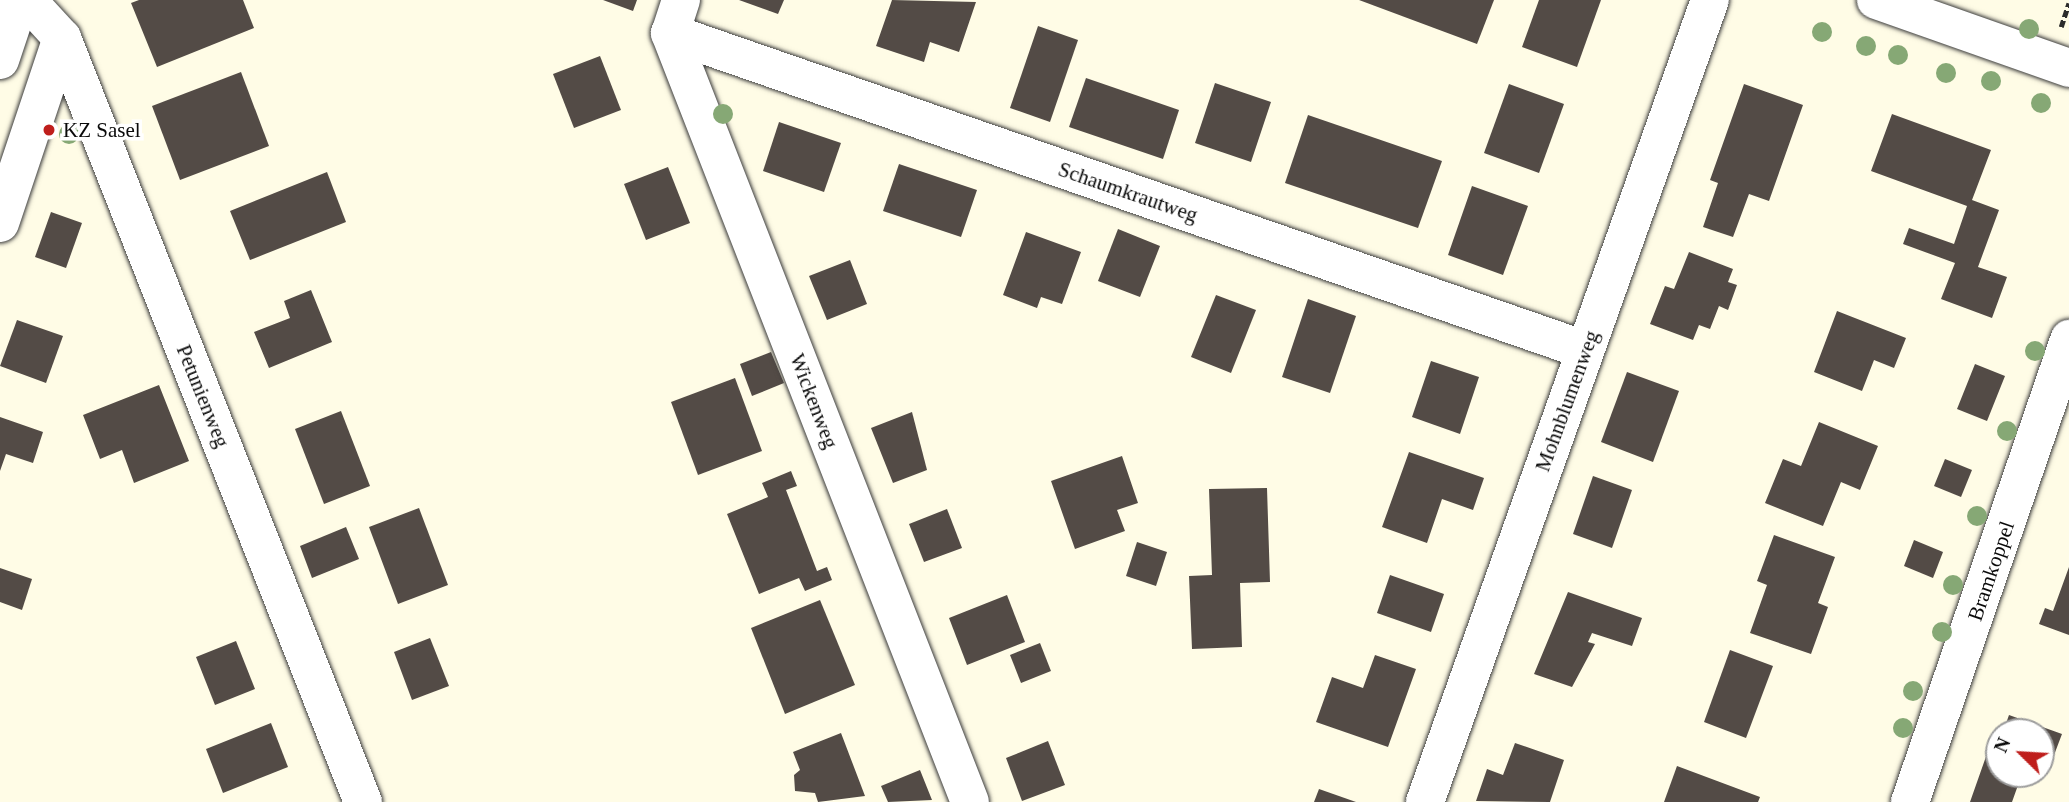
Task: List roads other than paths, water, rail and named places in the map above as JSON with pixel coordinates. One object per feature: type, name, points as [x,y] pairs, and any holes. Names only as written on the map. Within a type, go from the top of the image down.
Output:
[{"type":"street","points":[[0,60],[20,0]]},
{"type":"street","name":"Petunienweg","points":[[27,0],[62,38],[363,802]]},
{"type":"street","name":"Mohnblumenweg","points":[[1425,802],[1710,0]]},
{"type":"street","points":[[1876,0],[1919,7],[2069,68]]},
{"type":"street","name":"Schaumkrautweg","points":[[676,17],[1586,350]]},
{"type":"street","name":"Wickenweg","points":[[676,17],[970,802]]},
{"type":"street","points":[[0,223],[62,38]]},
{"type":"street","name":"Bramkoppel","points":[[1910,802],[2069,339]]},
{"type":"place","name":"KZ Sasel","points":[[49,130]]}]
